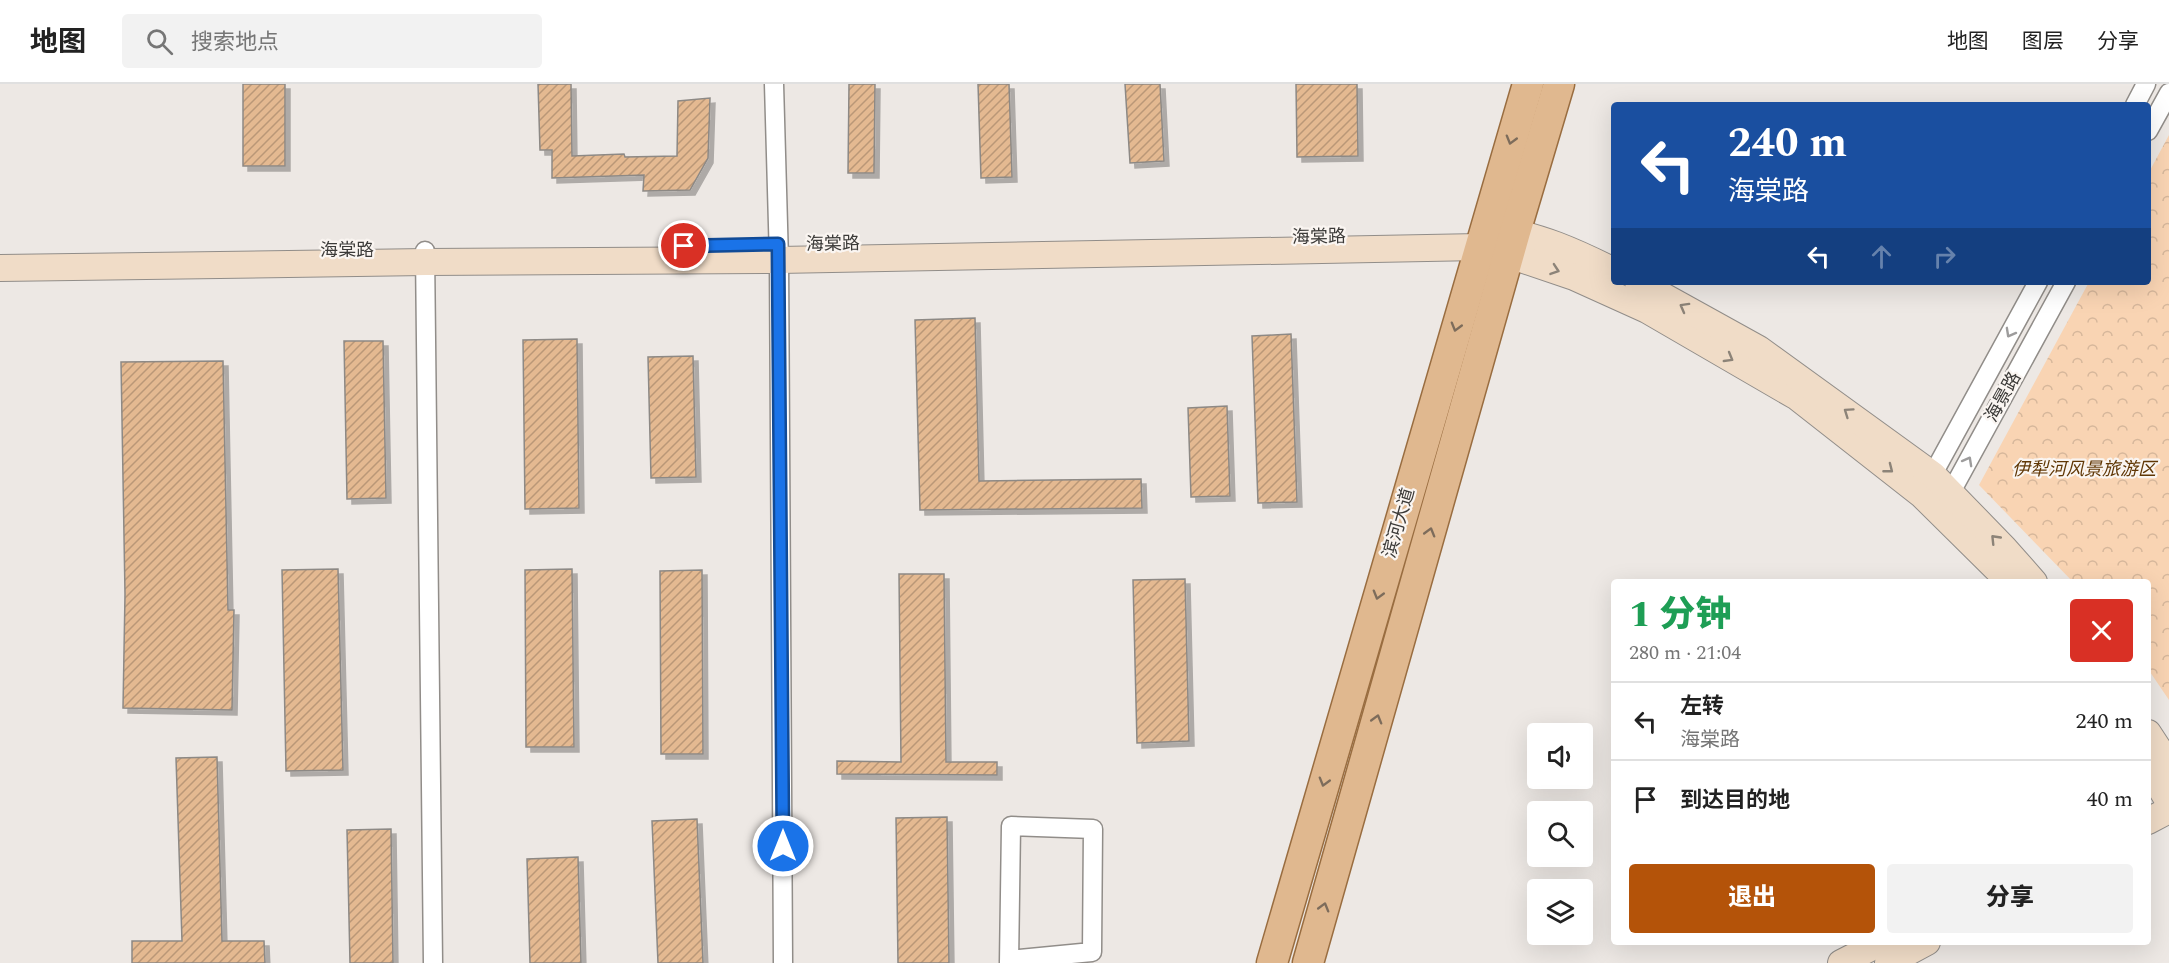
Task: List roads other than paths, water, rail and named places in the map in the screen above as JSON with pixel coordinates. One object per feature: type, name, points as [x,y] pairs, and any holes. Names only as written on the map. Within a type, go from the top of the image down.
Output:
[{"type":"main road","name":"滨河大道","points":[[1272,963],[1528,84]]},
{"type":"main road","name":"滨河大道","points":[[1308,963],[1559,84]]},
{"type":"street","points":[[774,84],[778,252],[783,963]]},
{"type":"street","points":[[2136,102],[2146,84]]},
{"type":"street","points":[[2151,126],[2169,93]]},
{"type":"street","name":"海棠路","points":[[0,254],[425,256],[778,252],[1459,233],[1482,238]]},
{"type":"street","points":[[1482,238],[1580,255],[1611,270]]},
{"type":"street","points":[[1512,243],[1574,277],[1647,310],[1797,397],[1936,494],[2007,579]]},
{"type":"street","points":[[425,256],[433,963]]},
{"type":"street","name":"海棠路","points":[[0,268],[425,256]]},
{"type":"street","points":[[1643,285],[1759,349],[1936,494],[2031,579]]},
{"type":"street","name":"海景路","points":[[1936,494],[2037,285]]},
{"type":"street","name":"海景路","points":[[1936,494],[2064,285]]},
{"type":"street","points":[[2151,745],[2162,787],[2151,814]]},
{"type":"street","points":[[1011,826],[1093,829],[1092,952],[1009,962],[1011,826]]},
{"type":"street","points":[[1841,963],[1876,945]]},
{"type":"street","points":[[1888,963],[1921,945]]},
{"type":"park label","name":"伊犁河风景旅游区","points":[[2084,469]]}]
